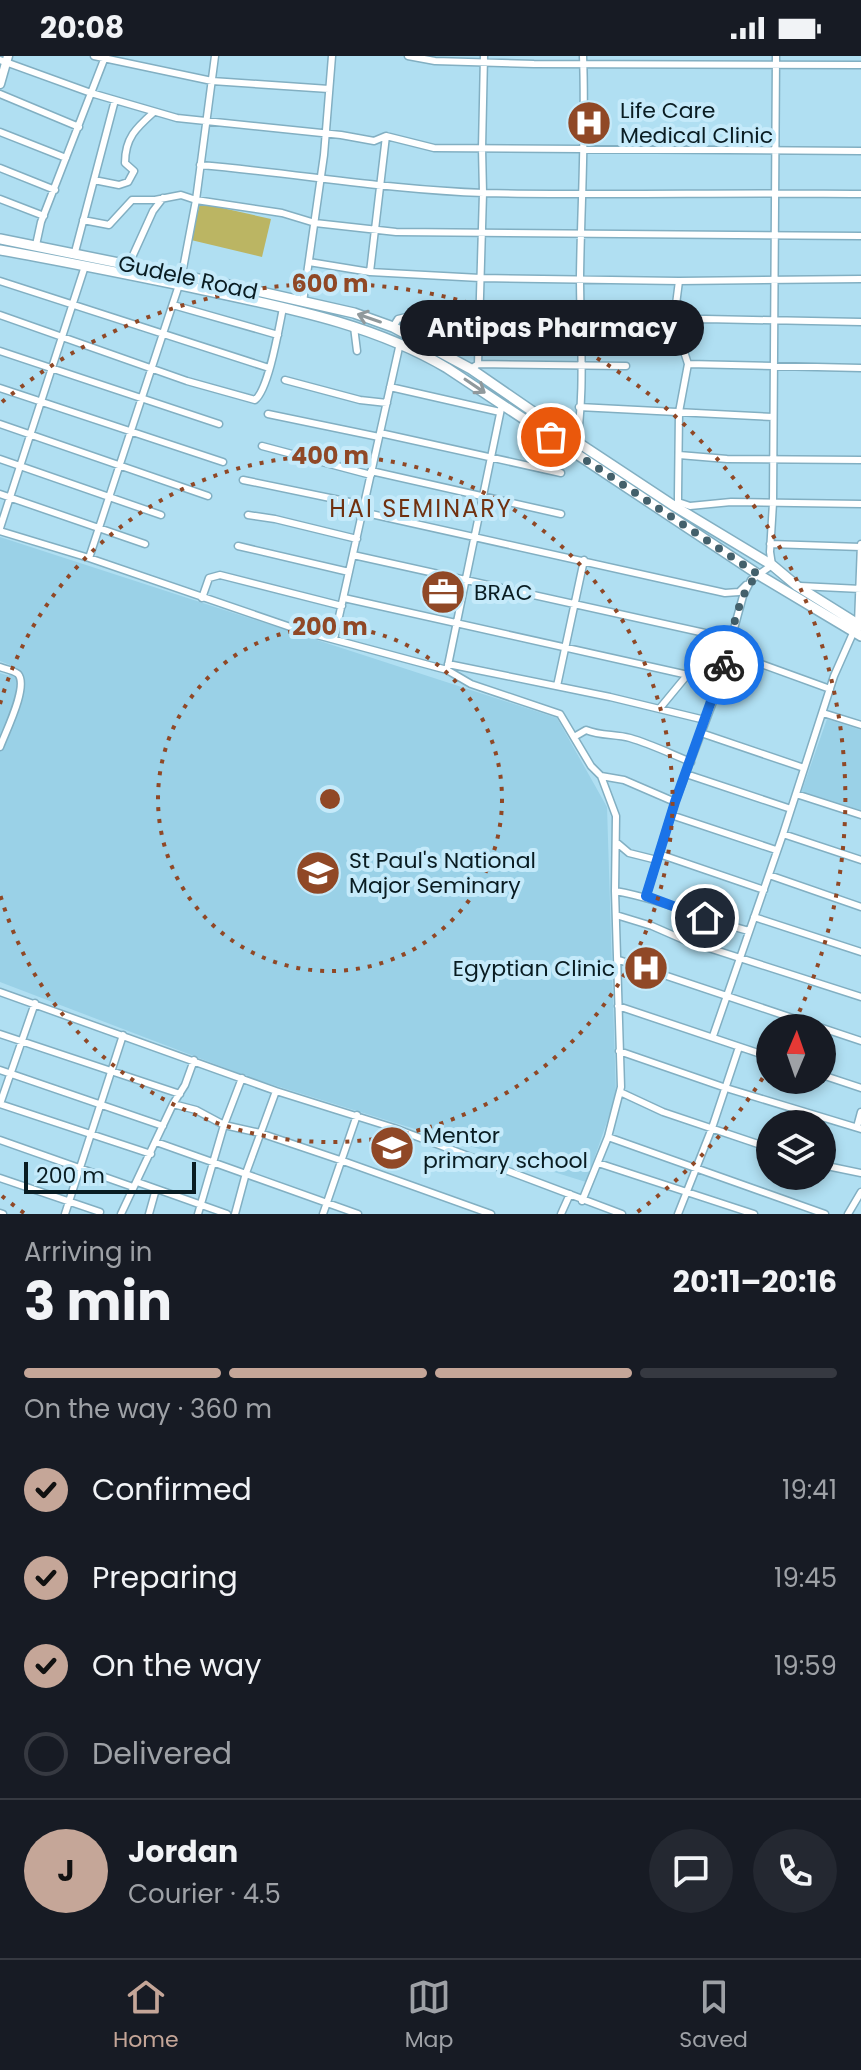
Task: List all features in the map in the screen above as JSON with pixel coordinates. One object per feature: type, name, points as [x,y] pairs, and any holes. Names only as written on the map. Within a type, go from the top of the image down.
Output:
[{"type":"highway","name":"Gudele Road","points":[[0,239],[129,264],[283,308],[354,313],[393,327],[474,367],[577,442],[772,565],[858,630]]},
{"type":"highway","name":"Gudele Road","points":[[0,250],[303,302],[312,310],[400,343],[447,368],[501,408],[575,453],[755,577],[858,630]]},
{"type":"main road","points":[[0,84],[5,59]]},
{"type":"street","points":[[94,56],[212,81],[329,89]]},
{"type":"street","points":[[89,558],[144,399],[180,280],[196,200],[215,56]]},
{"type":"street","points":[[303,302],[315,223],[332,56]]},
{"type":"street","points":[[408,56],[435,61],[484,59],[583,64],[776,60],[861,65]]},
{"type":"street","points":[[575,453],[582,366],[583,56]]},
{"type":"street","points":[[36,245],[44,216],[105,58]]},
{"type":"street","points":[[5,59],[91,93],[154,112],[206,123],[374,141],[386,136],[434,148],[861,151]]},
{"type":"street","points":[[484,59],[482,234],[474,367],[626,366]]},
{"type":"street","points":[[243,480],[725,593],[739,592],[772,565],[776,60]]},
{"type":"street","points":[[0,94],[79,127]]},
{"type":"street","points":[[75,252],[115,100]]},
{"type":"street","points":[[94,180],[119,185],[128,182],[134,171],[125,163],[127,143],[134,130],[154,112]]},
{"type":"street","points":[[0,132],[66,158]]},
{"type":"street","points":[[370,272],[386,136]]},
{"type":"street","points":[[200,165],[380,186],[483,193],[861,194]]},
{"type":"street","points":[[0,168],[55,190]]},
{"type":"street","points":[[83,220],[107,225],[132,200],[181,195],[282,213],[315,223],[374,230],[482,234],[861,236]]},
{"type":"street","points":[[129,264],[153,211],[163,198]]},
{"type":"street","points":[[0,199],[44,216]]},
{"type":"street","points":[[309,262],[370,272],[480,278],[679,281],[861,279]]},
{"type":"street","points":[[85,266],[0,529],[302,631],[448,667],[557,686],[705,720]]},
{"type":"street","points":[[0,281],[269,368]]},
{"type":"street","points":[[679,281],[674,320],[688,364],[679,412],[676,504],[861,504]]},
{"type":"street","points":[[173,305],[278,335]]},
{"type":"street","points":[[0,315],[255,400],[260,396],[269,368],[283,308]]},
{"type":"street","points":[[393,327],[402,317],[581,322],[861,322]]},
{"type":"street","points":[[354,327],[357,351]]},
{"type":"street","points":[[334,639],[400,343]]},
{"type":"street","points":[[0,351],[219,424]]},
{"type":"street","points":[[688,364],[861,368]]},
{"type":"street","points":[[285,380],[360,400],[387,403]]},
{"type":"street","points":[[390,387],[501,408],[448,667]]},
{"type":"street","points":[[0,388],[223,462]]},
{"type":"street","points":[[579,407],[773,417]]},
{"type":"street","points":[[268,414],[561,473]]},
{"type":"street","points":[[0,424],[208,496]]},
{"type":"street","points":[[262,446],[561,514]]},
{"type":"street","points":[[679,455],[773,460],[861,460]]},
{"type":"street","points":[[0,459],[161,515]]},
{"type":"street","points":[[0,494],[145,544]]},
{"type":"street","points":[[248,515],[357,539]]},
{"type":"street","points":[[713,1036],[830,689],[858,630],[861,546],[770,544]]},
{"type":"street","points":[[238,546],[349,572]]},
{"type":"street","points":[[353,555],[732,639]]},
{"type":"street","points":[[557,686],[584,560]]},
{"type":"street","points":[[202,598],[209,578],[220,575],[342,606]]},
{"type":"street","points":[[646,896],[675,802],[716,694],[743,596],[755,577]]},
{"type":"street","points":[[797,586],[861,589]]},
{"type":"street","points":[[344,598],[688,675]]},
{"type":"street","points":[[660,708],[693,668],[710,633]]},
{"type":"street","points":[[728,652],[830,689]]},
{"type":"street","points":[[0,667],[17,674],[21,682],[18,701],[0,747]]},
{"type":"street","points":[[448,667],[471,684],[558,712],[591,766],[601,776],[616,816],[620,1092],[608,1137],[582,1201]]},
{"type":"street","points":[[823,713],[861,725]]},
{"type":"street","points":[[574,737],[586,730],[602,736],[610,734],[630,738],[691,762]]},
{"type":"street","points":[[701,733],[804,768]]},
{"type":"street","points":[[686,774],[791,809]]},
{"type":"street","points":[[601,776],[613,776],[675,802]]},
{"type":"street","points":[[796,794],[861,815]]},
{"type":"street","points":[[671,815],[776,850]]},
{"type":"street","points":[[783,834],[861,860]]},
{"type":"street","points":[[616,842],[629,853],[658,857],[764,890]]},
{"type":"street","points":[[769,875],[861,907]]},
{"type":"street","points":[[615,891],[646,896],[749,931]]},
{"type":"street","points":[[616,915],[817,985],[861,997]]},
{"type":"street","points":[[754,917],[861,952]]},
{"type":"street","points":[[619,960],[772,1014]]},
{"type":"street","points":[[0,992],[276,1091],[357,1115],[622,1214]]},
{"type":"street","points":[[35,1003],[0,1104],[151,1154]]},
{"type":"street","points":[[618,1006],[756,1052]]},
{"type":"street","points":[[0,1034],[180,1094]]},
{"type":"street","points":[[65,1214],[123,1035]]},
{"type":"street","points":[[836,1035],[861,1041]]},
{"type":"street","points":[[678,1214],[712,1128],[739,1047]]},
{"type":"street","points":[[619,1051],[726,1088],[859,1128],[861,1112]]},
{"type":"street","points":[[121,1214],[194,1060]]},
{"type":"street","points":[[0,1070],[163,1126]]},
{"type":"street","points":[[198,1214],[224,1125],[242,1078]]},
{"type":"street","points":[[836,1080],[861,1088]]},
{"type":"street","points":[[235,1214],[246,1173],[276,1091]]},
{"type":"street","points":[[620,1092],[663,1112],[756,1143]]},
{"type":"street","points":[[173,1104],[196,1110],[224,1125],[260,1133],[491,1214]]},
{"type":"street","points":[[323,1214],[357,1115]]},
{"type":"street","points":[[608,1137],[825,1214]]},
{"type":"street","points":[[0,1140],[227,1214]]},
{"type":"street","points":[[156,1142],[358,1214]]},
{"type":"street","points":[[598,1163],[754,1214]]},
{"type":"street","points":[[836,1168],[861,1173]]},
{"type":"street","points":[[0,1178],[100,1212]]},
{"type":"street","points":[[149,1214],[156,1189]]},
{"type":"street","points":[[848,1214],[861,1192]]},
{"type":"street","points":[[561,1214],[570,1194]]},
{"type":"shaded area","points":[[200,203],[271,219],[262,257],[191,240]]},
{"type":"shaded area","name":"St Paul's National Major Seminary","points":[[0,537],[557,718],[607,807],[616,1096],[586,1182],[254,1079],[0,982],[0,673],[9,676],[12,666],[0,661]]},
{"type":"shaded area","points":[[827,719],[861,730],[861,812],[801,793]]},
{"type":"way so far","points":[[551,437],[759,575],[751,580],[743,596],[724,665]]},
{"type":"place","name":"Life Care Medical Clinic","points":[[589,123]]},
{"type":"place","name":"Antipas Pharmacy","points":[[551,437]]},
{"type":"place","name":"BRAC","points":[[443,592]]},
{"type":"place","name":"St Paul's National Major Seminary","points":[[318,873]]},
{"type":"place","name":"Egyptian Clinic","points":[[646,968]]},
{"type":"place","name":"Mentor primary school","points":[[392,1148]]},
{"type":"district","name":"HAI SEMINARY","points":[[421,509]]},
{"type":"route","points":[[705,918],[646,896],[675,802],[724,665]]}]
